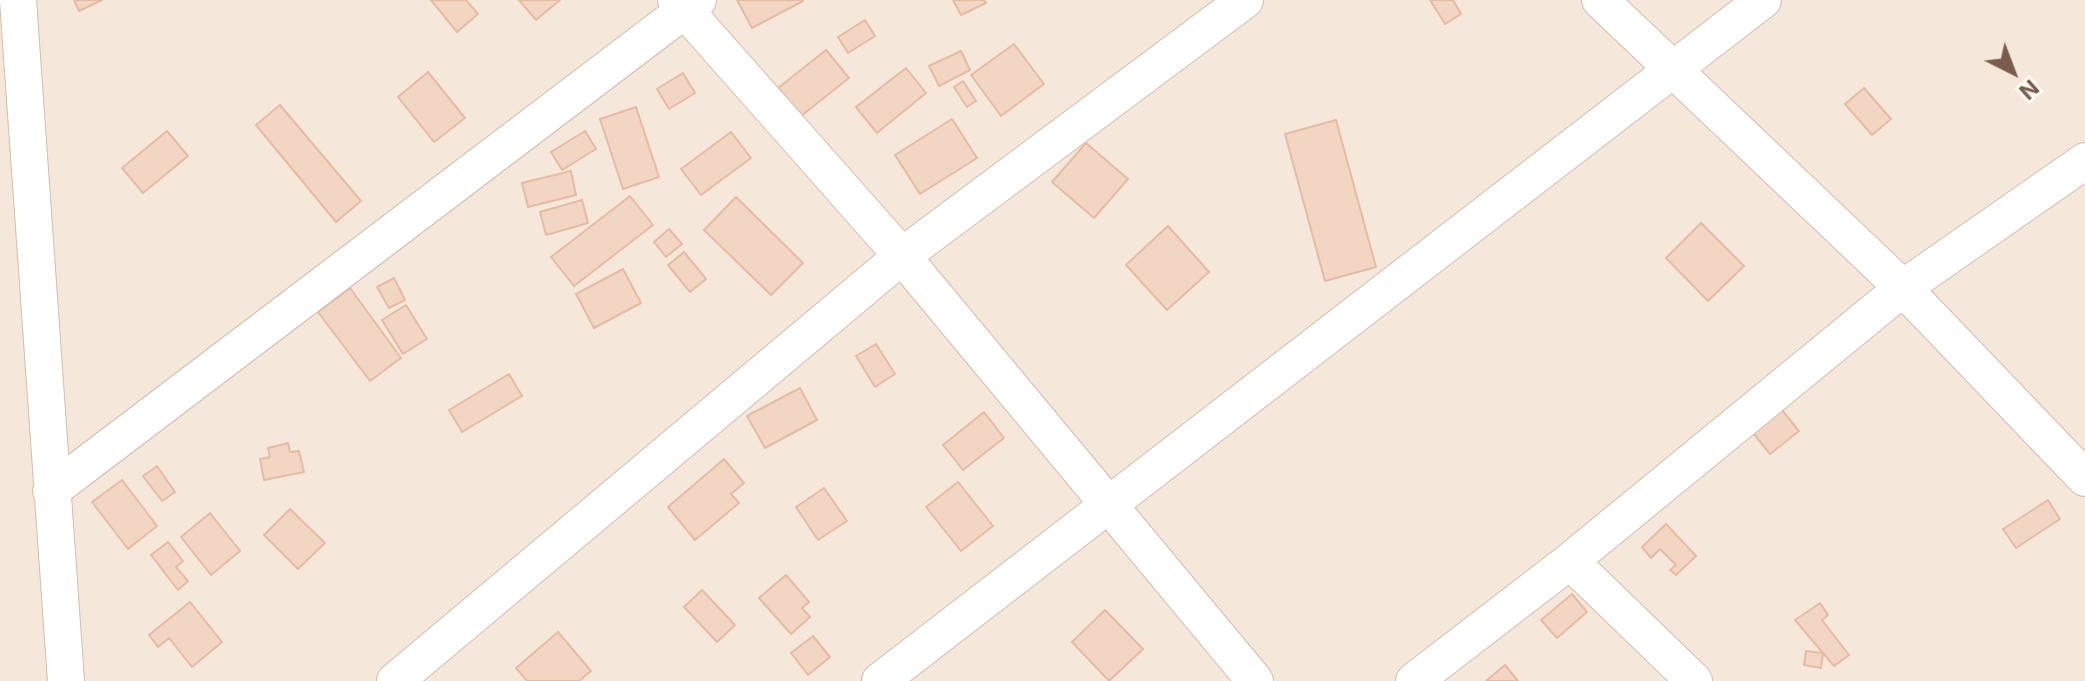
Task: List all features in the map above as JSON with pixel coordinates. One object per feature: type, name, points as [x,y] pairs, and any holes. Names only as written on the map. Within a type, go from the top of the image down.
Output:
[{"type":"street","points":[[18,0],[51,491],[75,677]]},
{"type":"street","points":[[395,681],[902,256],[1245,0]]},
{"type":"street","points":[[1600,0],[1903,288],[2085,478]]},
{"type":"street","points":[[880,681],[1763,0]]},
{"type":"street","points":[[51,491],[687,3],[1255,681]]},
{"type":"street","points":[[1414,681],[1570,561],[1903,288],[2085,161]]},
{"type":"street","points":[[1570,561],[1694,681]]},
{"type":"shaded area","points":[[0,0],[2085,0],[2085,681],[0,681]]},
{"type":"building","points":[[74,0],[102,0],[79,11]]},
{"type":"building","points":[[431,0],[466,0],[478,14],[457,32]]},
{"type":"building","points":[[519,0],[560,0],[536,20]]},
{"type":"building","points":[[737,0],[802,0],[803,1],[752,28]]},
{"type":"building","points":[[953,0],[984,0],[986,3],[961,15]]},
{"type":"building","points":[[1430,0],[1453,0],[1461,14],[1445,24]]},
{"type":"building","points":[[865,20],[875,36],[848,53],[838,37]]},
{"type":"building","points":[[1014,44],[1044,84],[1001,116],[971,75]]},
{"type":"building","points":[[826,50],[849,78],[801,116],[778,88]]},
{"type":"building","points":[[961,51],[970,70],[939,86],[929,66]]},
{"type":"building","points":[[906,68],[926,93],[877,133],[856,107]]},
{"type":"building","points":[[428,72],[465,118],[434,142],[398,97]]},
{"type":"building","points":[[683,73],[695,93],[669,109],[657,89]]},
{"type":"building","points":[[963,81],[976,101],[967,107],[954,87]]},
{"type":"building","points":[[1864,88],[1891,119],[1872,135],[1845,104]]},
{"type":"building","points":[[280,105],[361,201],[336,222],[256,125]]},
{"type":"building","points":[[636,107],[659,177],[623,189],[600,119]]},
{"type":"building","points":[[952,119],[977,158],[920,194],[895,155]]},
{"type":"building","points":[[1336,120],[1376,267],[1325,281],[1285,134]]},
{"type":"building","points":[[167,131],[188,156],[143,193],[122,168]]},
{"type":"building","points":[[585,131],[596,149],[562,170],[551,152]]},
{"type":"building","points":[[731,132],[751,158],[701,195],[681,169]]},
{"type":"building","points":[[1086,143],[1128,179],[1094,218],[1052,182]]},
{"type":"building","points":[[571,171],[576,195],[528,207],[522,183]]},
{"type":"building","points":[[630,196],[653,225],[574,286],[551,257]]},
{"type":"building","points":[[736,197],[803,263],[771,295],[704,230]]},
{"type":"building","points":[[582,200],[588,223],[546,235],[540,212]]},
{"type":"building","points":[[1701,223],[1744,266],[1708,301],[1666,258]]},
{"type":"building","points":[[1168,226],[1209,272],[1167,310],[1126,265]]},
{"type":"building","points":[[669,229],[682,244],[666,257],[654,242]]},
{"type":"building","points":[[684,252],[706,279],[690,292],[668,265]]},
{"type":"building","points":[[623,269],[641,303],[594,328],[576,294]]},
{"type":"building","points":[[394,278],[405,300],[389,308],[377,287]]},
{"type":"building","points":[[350,288],[401,358],[370,381],[318,312]]},
{"type":"building","points":[[406,305],[427,339],[403,354],[382,320]]},
{"type":"building","points":[[876,344],[895,374],[875,387],[856,356]]},
{"type":"building","points":[[509,374],[522,396],[462,432],[449,410]]},
{"type":"building","points":[[800,388],[817,420],[765,448],[747,416]]},
{"type":"building","points":[[1782,410],[1799,431],[1770,454],[1753,433]]},
{"type":"building","points":[[984,412],[1004,438],[963,470],[943,445]]},
{"type":"building","points":[[288,443],[290,452],[299,451],[304,472],[264,480],[260,459],[270,457],[268,448]]},
{"type":"building","points":[[724,459],[744,483],[731,494],[739,503],[695,540],[668,507]]},
{"type":"building","points":[[157,466],[175,492],[162,501],[143,476]]},
{"type":"building","points":[[122,480],[157,526],[128,549],[92,502]]},
{"type":"building","points":[[958,482],[993,526],[961,551],[926,507]]},
{"type":"building","points":[[824,488],[847,521],[818,540],[796,507]]},
{"type":"building","points":[[2048,500],[2060,519],[2016,548],[2003,529]]},
{"type":"building","points":[[290,509],[325,543],[298,569],[264,535]]},
{"type":"building","points":[[210,513],[240,551],[211,575],[181,537]]},
{"type":"building","points":[[1666,524],[1696,556],[1676,575],[1670,570],[1676,565],[1660,549],[1651,558],[1642,547]]},
{"type":"building","points":[[168,542],[183,561],[176,567],[188,581],[178,590],[151,555]]},
{"type":"building","points":[[786,575],[809,602],[802,608],[810,617],[791,634],[759,598]]},
{"type":"building","points":[[702,590],[735,625],[717,642],[684,607]]},
{"type":"building","points":[[1572,594],[1587,612],[1557,638],[1541,620]]},
{"type":"building","points":[[190,602],[222,642],[192,667],[169,638],[158,647],[149,635]]},
{"type":"building","points":[[1820,603],[1828,615],[1822,620],[1849,655],[1834,666],[1795,620]]},
{"type":"building","points":[[1105,610],[1143,649],[1109,681],[1072,642]]},
{"type":"building","points":[[558,632],[591,671],[579,681],[527,681],[516,668]]},
{"type":"building","points":[[813,636],[830,657],[808,675],[791,653]]},
{"type":"building","points":[[1806,651],[1823,653],[1821,668],[1804,665]]},
{"type":"building","points":[[1505,665],[1518,681],[1486,681]]}]
